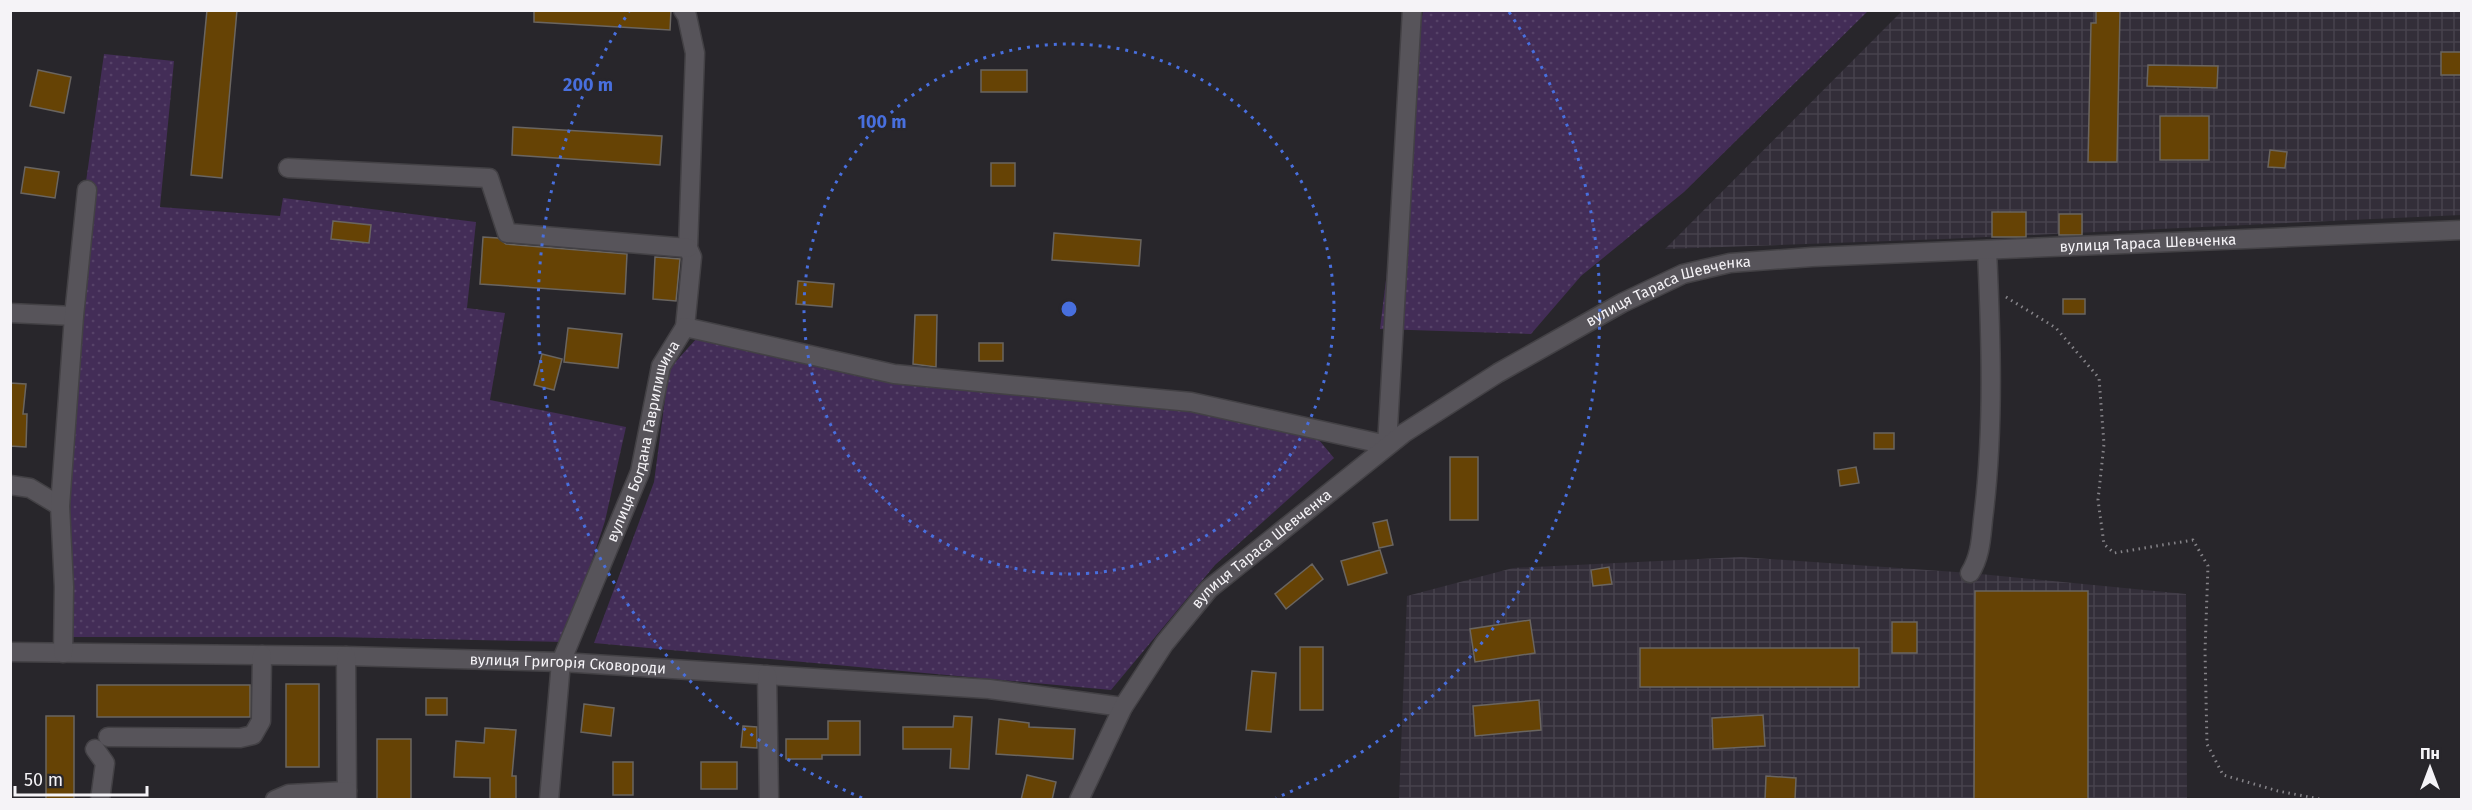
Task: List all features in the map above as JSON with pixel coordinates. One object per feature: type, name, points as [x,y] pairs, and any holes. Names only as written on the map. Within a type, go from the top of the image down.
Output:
[{"type":"street","points":[[683,10],[687,16],[695,53],[688,248],[692,257],[685,327]]},
{"type":"street","name":"вулиця Богдана Гаврилишина","points":[[549,800],[561,662],[640,472],[661,366],[685,327],[894,374],[1191,402],[1387,445],[1412,10]]},
{"type":"street","points":[[288,168],[489,178],[507,233],[688,248]]},
{"type":"street","points":[[63,653],[64,587],[60,506],[74,316],[87,190]]},
{"type":"street","name":"вулиця Тараса Шевченка","points":[[1079,800],[1124,707],[1164,644],[1209,589],[1404,433],[1498,373],[1622,303],[1683,274],[1730,263],[1812,257],[2462,230]]},
{"type":"street","points":[[1970,573],[1978,559],[1989,470],[1991,347],[1988,250]]},
{"type":"street","points":[[10,313],[74,316]]},
{"type":"street","points":[[10,485],[30,488],[60,506]]},
{"type":"street","name":"вулиця Григорія Сковороди","points":[[10,652],[346,656],[561,662],[990,689],[1124,707]]},
{"type":"street","points":[[100,800],[105,763],[102,743],[240,738],[253,735],[261,721],[262,655]]},
{"type":"street","points":[[275,800],[289,794],[347,795],[346,656]]},
{"type":"street","points":[[767,675],[769,800]]},
{"type":"path","points":[[1989,287],[2056,327],[2099,378],[2104,444],[2098,500],[2104,544],[2114,553],[2193,540],[2208,566],[2205,651],[2207,744],[2223,776],[2325,800]]},
{"type":"shaded area","points":[[1423,11],[1868,11],[1684,192],[1581,276],[1531,334],[1380,329],[1408,100]]},
{"type":"shaded area","points":[[1902,11],[2461,11],[2461,215],[1944,239],[1665,249]]},
{"type":"shaded area","points":[[104,54],[174,61],[160,207],[280,216],[283,198],[476,222],[467,308],[505,313],[490,400],[626,427],[605,521],[565,642],[335,637],[72,637],[61,492],[83,203]]},
{"type":"shaded area","points":[[697,338],[790,354],[1222,405],[1319,440],[1334,458],[1215,565],[1111,690],[594,643],[654,482],[669,369]]},
{"type":"shaded area","points":[[1741,557],[1970,573],[2186,594],[2187,799],[1399,800],[1407,596],[1513,568]]},
{"type":"building","points":[[207,10],[237,10],[222,178],[191,175]]},
{"type":"building","points":[[534,10],[671,10],[670,30],[534,22]]},
{"type":"building","points":[[2096,10],[2120,10],[2117,162],[2088,162],[2091,23],[2096,23]]},
{"type":"building","points":[[2441,52],[2462,52],[2462,75],[2441,75]]},
{"type":"building","points":[[2148,65],[2218,66],[2217,88],[2147,86]]},
{"type":"building","points":[[38,70],[71,77],[64,113],[30,106]]},
{"type":"building","points":[[981,70],[1027,70],[1027,92],[981,92]]},
{"type":"building","points":[[2160,116],[2209,116],[2209,160],[2160,160]]},
{"type":"building","points":[[513,127],[662,136],[660,165],[512,155]]},
{"type":"building","points":[[2270,150],[2287,152],[2285,168],[2268,167]]},
{"type":"building","points":[[991,163],[1015,163],[1015,186],[991,186]]},
{"type":"building","points":[[25,167],[59,172],[55,198],[21,193]]},
{"type":"building","points":[[1992,212],[2026,212],[2026,237],[1992,237]]},
{"type":"building","points":[[2059,214],[2082,214],[2082,235],[2059,235]]},
{"type":"building","points":[[333,221],[371,225],[369,243],[331,239]]},
{"type":"building","points":[[1054,233],[1141,240],[1139,266],[1052,260]]},
{"type":"building","points":[[483,237],[498,238],[506,244],[627,254],[625,294],[480,284]]},
{"type":"building","points":[[655,257],[680,259],[676,301],[653,299]]},
{"type":"building","points":[[798,281],[834,284],[832,307],[796,304]]},
{"type":"building","points":[[2063,299],[2085,299],[2085,314],[2063,314]]},
{"type":"building","points":[[915,315],[937,315],[936,367],[913,364]]},
{"type":"building","points":[[568,328],[622,334],[618,368],[564,362]]},
{"type":"building","points":[[979,343],[1003,343],[1003,361],[979,361]]},
{"type":"building","points":[[542,354],[562,359],[554,390],[534,385]]},
{"type":"building","points":[[10,383],[26,384],[23,414],[27,414],[26,447],[10,446]]},
{"type":"building","points":[[1874,433],[1894,433],[1894,449],[1874,449]]},
{"type":"building","points":[[1450,457],[1478,457],[1478,520],[1450,520]]},
{"type":"building","points":[[1856,467],[1859,483],[1840,486],[1838,470]]},
{"type":"building","points":[[1387,520],[1393,545],[1379,548],[1373,523]]},
{"type":"building","points":[[1380,550],[1387,573],[1348,585],[1341,561]]},
{"type":"building","points":[[1312,564],[1323,579],[1286,609],[1275,594]]},
{"type":"building","points":[[1609,567],[1612,584],[1593,586],[1591,570]]},
{"type":"building","points":[[1975,591],[2088,591],[2088,800],[1974,800]]},
{"type":"building","points":[[1530,620],[1535,653],[1475,662],[1470,629]]},
{"type":"building","points":[[1892,622],[1917,622],[1917,653],[1892,653]]},
{"type":"building","points":[[1300,647],[1323,647],[1323,710],[1300,710]]},
{"type":"building","points":[[1640,648],[1859,648],[1859,687],[1640,687]]},
{"type":"building","points":[[1252,671],[1276,673],[1271,732],[1246,730]]},
{"type":"building","points":[[286,684],[319,684],[319,767],[286,767]]},
{"type":"building","points":[[97,685],[250,685],[250,717],[97,717]]},
{"type":"building","points":[[426,698],[447,698],[447,715],[426,715]]},
{"type":"building","points":[[1539,700],[1541,730],[1475,736],[1473,706]]},
{"type":"building","points":[[584,704],[614,708],[611,736],[581,732]]},
{"type":"building","points":[[1763,715],[1765,746],[1713,749],[1712,718]]},
{"type":"building","points":[[46,716],[74,716],[74,800],[46,800]]},
{"type":"building","points":[[954,716],[972,717],[969,769],[950,768],[951,749],[903,749],[903,727],[953,727]]},
{"type":"building","points":[[999,719],[1029,723],[1029,727],[1075,729],[1073,759],[996,754]]},
{"type":"building","points":[[828,721],[860,721],[860,755],[822,755],[822,759],[786,759],[786,739],[828,739]]},
{"type":"building","points":[[743,726],[757,727],[757,748],[741,747]]},
{"type":"building","points":[[485,728],[516,730],[512,776],[516,776],[516,800],[490,800],[490,778],[454,777],[456,741],[484,743]]},
{"type":"building","points":[[377,739],[411,739],[411,800],[377,800]]},
{"type":"building","points":[[613,762],[633,762],[633,795],[613,795]]},
{"type":"building","points":[[701,762],[737,762],[737,789],[701,789]]},
{"type":"building","points":[[1027,775],[1056,782],[1052,800],[1021,800]]},
{"type":"building","points":[[1766,776],[1796,778],[1795,800],[1765,800]]}]
